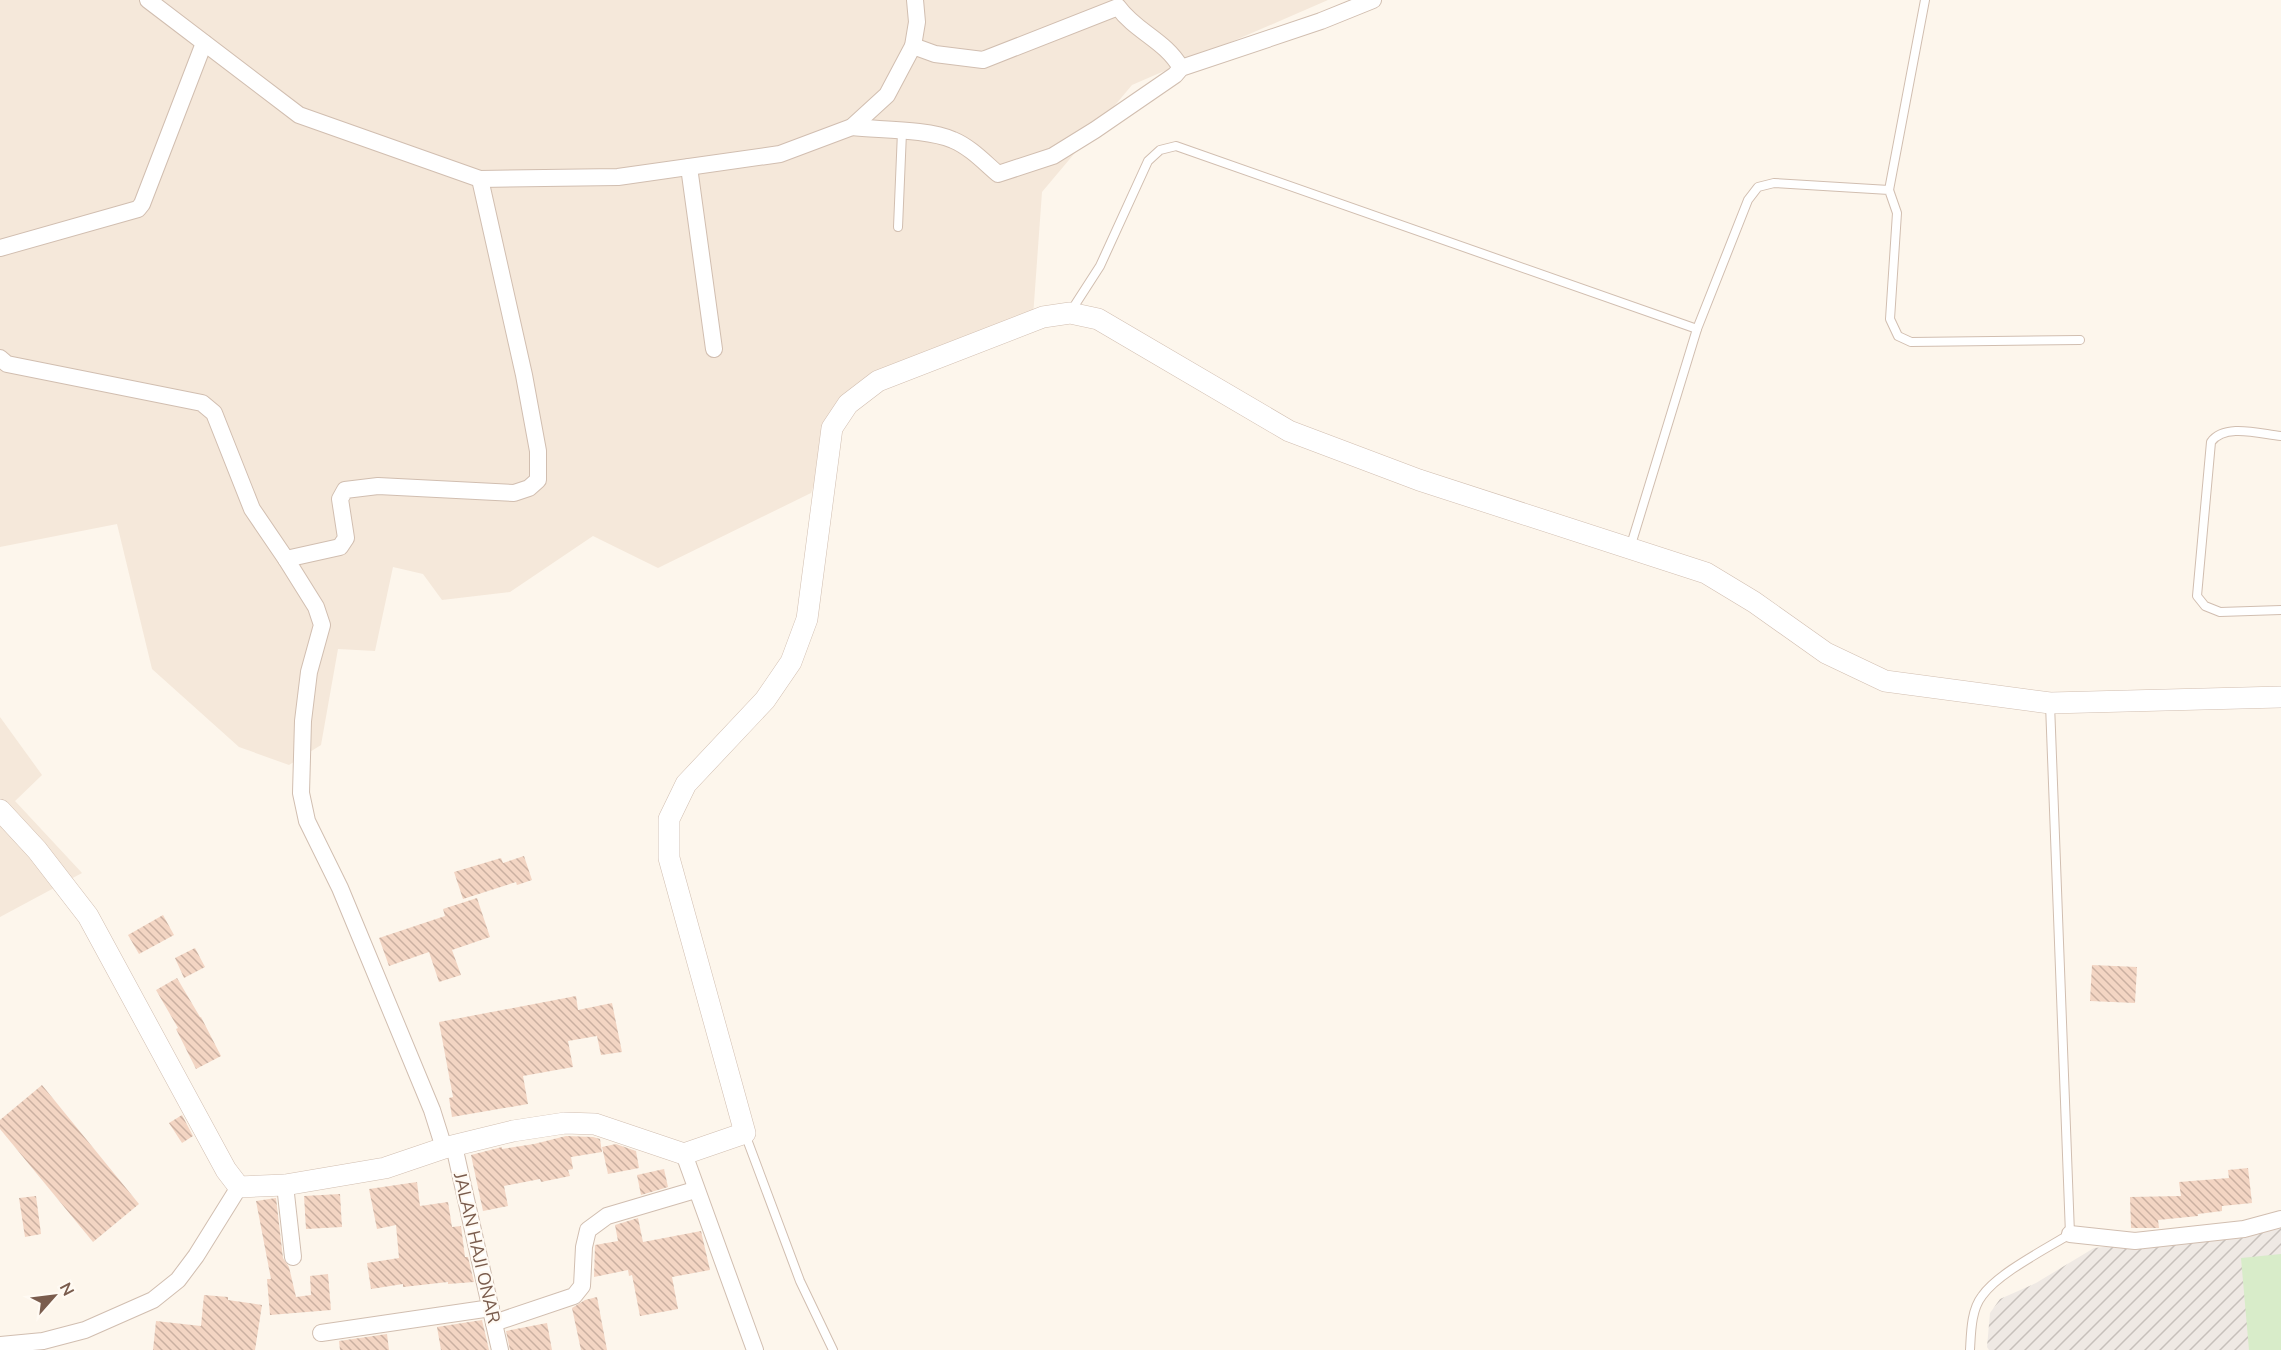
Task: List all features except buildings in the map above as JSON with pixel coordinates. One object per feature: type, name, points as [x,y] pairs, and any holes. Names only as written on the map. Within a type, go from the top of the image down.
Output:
[{"type":"street","points":[[148,0],[300,115],[480,179],[618,177],[780,154],[852,127],[887,95],[914,46],[917,22],[915,0]]},
{"type":"street","points":[[852,127],[920,133],[953,140],[974,153],[998,174],[1053,156],[1104,124],[1175,75],[1181,68],[1321,21],[1373,0]]},
{"type":"street","points":[[914,46],[935,54],[983,60],[1117,4],[1125,17],[1172,53],[1181,68]]},
{"type":"street","points":[[0,248],[138,209],[142,204],[204,43]]},
{"type":"street","points":[[689,167],[714,349]]},
{"type":"street","points":[[286,559],[340,547],[346,538],[340,499],[345,490],[378,486],[514,494],[529,488],[538,480],[538,451],[524,375],[480,179]]},
{"type":"street","points":[[240,1187],[285,1185],[385,1168],[449,1147],[513,1131],[575,1123],[595,1124],[684,1154],[745,1132],[669,858],[669,819],[686,784],[765,700],[791,662],[807,619],[832,428],[848,404],[878,381],[1043,316],[1070,313],[1098,319],[1289,431],[1419,480],[1707,573],[1754,602],[1826,653],[1885,681],[2050,703],[2281,697]]},
{"type":"street","name":"JALAN HAJI ONAR","points":[[0,358],[7,364],[202,403],[214,413],[252,509],[316,608],[322,625],[309,672],[303,721],[301,793],[307,821],[345,898],[449,1147],[500,1350]]},
{"type":"street","points":[[0,810],[37,850],[88,916],[226,1170],[240,1187]]},
{"type":"street","points":[[684,1154],[755,1350]]},
{"type":"street","points":[[285,1185],[293,1257]]},
{"type":"street","points":[[0,1345],[43,1341],[85,1330],[153,1300],[178,1280],[240,1187]]},
{"type":"street","points":[[321,1333],[492,1316],[574,1296],[582,1286],[584,1247],[588,1230],[607,1216],[696,1190]]},
{"type":"street","points":[[2070,1234],[2135,1241],[2244,1229],[2281,1219]]},
{"type":"lane","points":[[1925,0],[1889,190],[1897,213],[1890,319],[1898,336],[1911,342],[2080,340]]},
{"type":"lane","points":[[898,227],[902,132]]},
{"type":"lane","points":[[1070,313],[1100,266],[1148,162],[1160,150],[1176,146],[1697,329]]},
{"type":"lane","points":[[1630,548],[1697,329],[1748,200],[1758,188],[1774,183],[1889,190]]},
{"type":"lane","points":[[2281,436],[2225,431],[2215,436],[2211,442],[2197,596],[2205,606],[2220,612],[2281,610]]},
{"type":"lane","points":[[1970,1350],[1972,1323],[1981,1296],[1997,1281],[2070,1234],[2050,703]]},
{"type":"lane","points":[[745,1132],[800,1281],[833,1350]]},
{"type":"shaded area","points":[[0,0],[1328,0],[1132,85],[1042,192],[1033,317],[921,353],[861,388],[840,416],[811,493],[658,568],[593,536],[510,592],[442,600],[423,574],[393,567],[375,651],[338,649],[321,745],[289,765],[239,747],[152,669],[117,524],[0,547]]},
{"type":"shaded area","points":[[0,717],[42,775],[15,801],[82,873],[0,917]]},
{"type":"shaded area","points":[[2281,1228],[2281,1350],[1989,1350],[1987,1347],[1990,1313],[2000,1299],[2036,1283],[2094,1248]]},
{"type":"green space","points":[[2281,1254],[2281,1350],[2249,1350],[2241,1258]]}]
